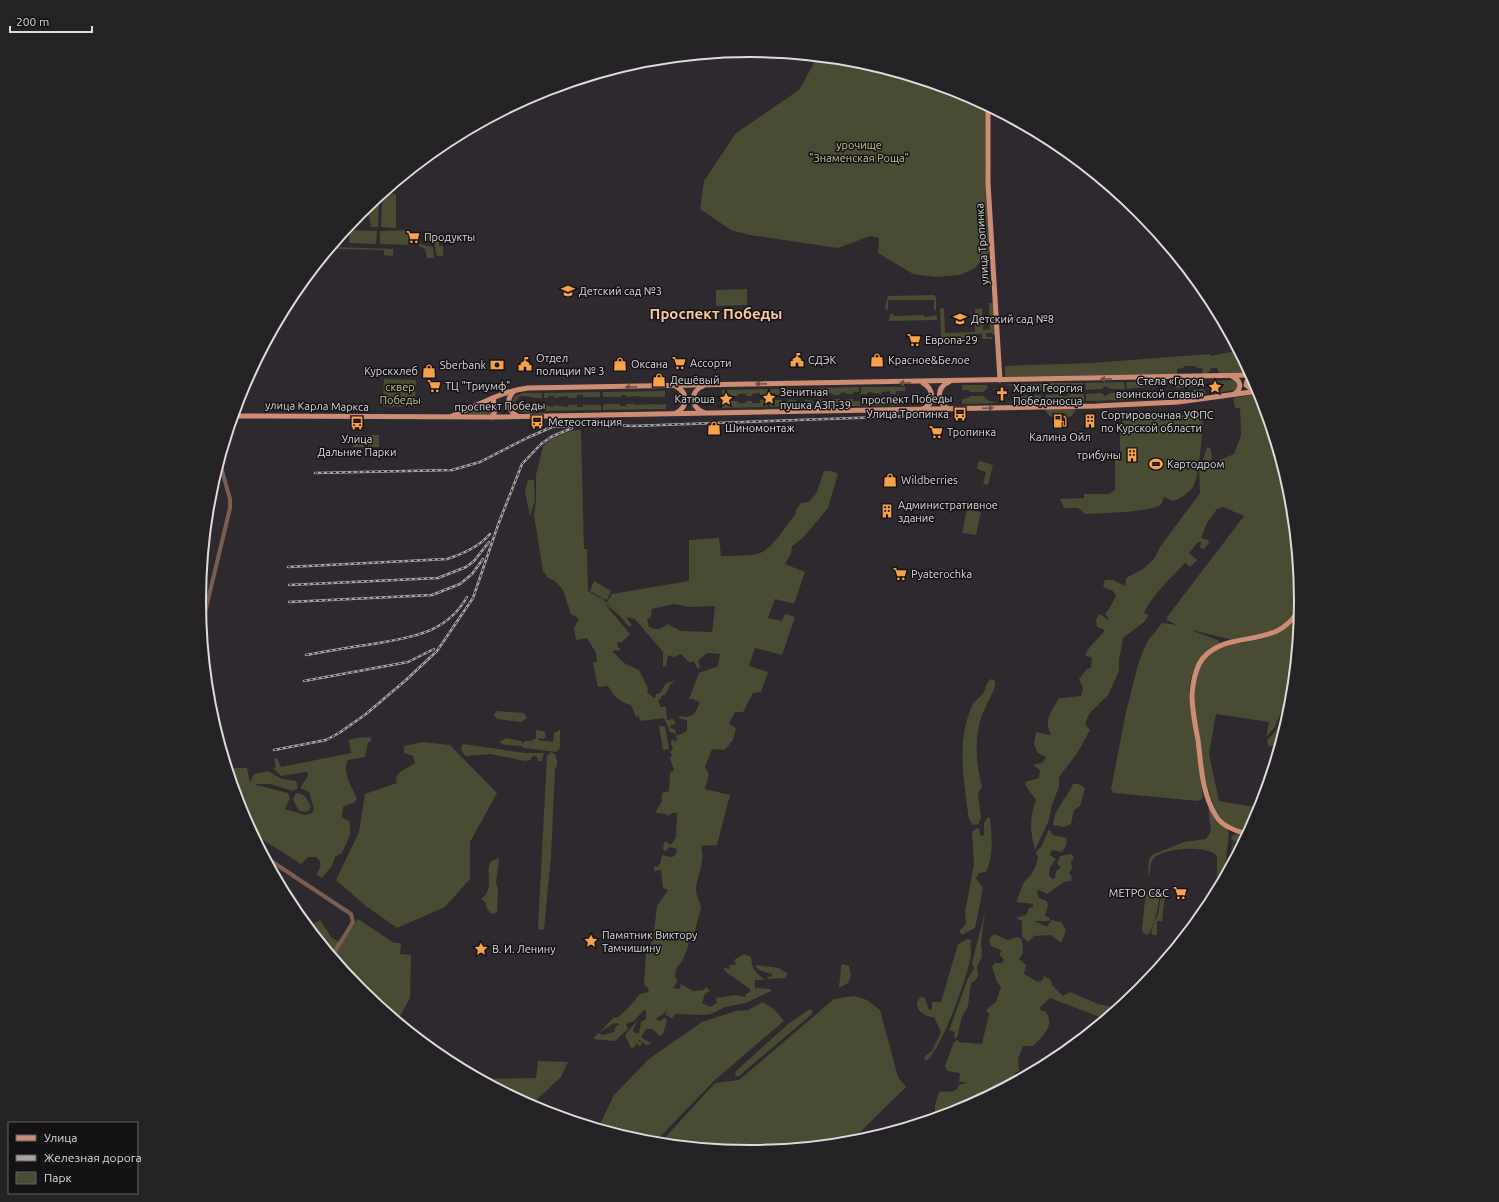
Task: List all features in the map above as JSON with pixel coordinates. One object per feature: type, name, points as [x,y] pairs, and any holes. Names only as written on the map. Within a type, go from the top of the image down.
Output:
[{"type":"main road","name":"улица Тропинка","points":[[988,112],[988,183],[1000,380]]},
{"type":"main road","points":[[1229,376],[1238,380],[1240,385],[1239,390],[1232,395]]},
{"type":"main road","name":"проспект Победы","points":[[450,417],[493,398],[519,389],[1244,376]]},
{"type":"main road","points":[[921,382],[929,387],[932,395],[929,404],[922,409]]},
{"type":"main road","points":[[949,408],[942,404],[939,395],[942,386],[950,382]]},
{"type":"main road","points":[[674,386],[682,391],[686,400],[683,408],[675,413]]},
{"type":"main road","points":[[704,386],[696,390],[693,399],[696,408],[704,413]]},
{"type":"main road","points":[[519,389],[510,397],[508,405],[512,412],[519,416]]},
{"type":"main road","name":"проспект Победы","points":[[450,417],[1127,405],[1178,402],[1251,392]]},
{"type":"main road","points":[[492,417],[495,411],[493,398]]},
{"type":"main road","name":"улица Карла Маркса","points":[[238,416],[450,417]]},
{"type":"main road","points":[[1241,832],[1225,826],[1216,817],[1205,789],[1193,708],[1193,686],[1196,671],[1204,657],[1214,649],[1230,643],[1260,638],[1279,630],[1291,622],[1293,619]]},
{"type":"street","points":[[206,607],[230,508],[230,499],[222,470]]},
{"type":"street","points":[[272,862],[351,914],[354,922],[334,953]]},
{"type":"green space","name":"урочище \"Знаменская Роща\"","points":[[813,61],[856,67],[890,76],[958,98],[986,111],[985,168],[990,251],[975,268],[960,275],[935,277],[913,274],[878,253],[879,238],[870,236],[838,248],[750,235],[731,230],[700,209],[704,181],[736,133],[799,90],[813,65]]},
{"type":"green space","points":[[389,194],[396,194],[396,228],[381,227],[382,200]]},
{"type":"green space","points":[[379,203],[378,227],[371,227],[369,216],[367,214]]},
{"type":"green space","points":[[351,230],[377,231],[376,244],[349,243],[349,233]]},
{"type":"green space","points":[[409,230],[408,245],[380,244],[380,231]]},
{"type":"green space","points":[[425,235],[439,235],[439,246],[443,246],[443,256],[437,256],[434,243],[425,240]]},
{"type":"green space","points":[[419,244],[433,247],[434,258],[427,258],[425,249],[419,246]]},
{"type":"green space","points":[[337,247],[393,249],[393,256],[384,255],[384,250],[337,249]]},
{"type":"green space","points":[[747,289],[747,305],[716,306],[716,290]]},
{"type":"green space","points":[[934,295],[936,297],[936,310],[934,310],[934,300],[888,300],[888,310],[885,308],[888,296]]},
{"type":"green space","points":[[989,303],[995,303],[997,335],[986,333],[986,337],[992,337],[992,339],[982,339],[982,334],[970,334],[969,341],[953,341],[953,339],[941,338],[940,309],[944,308],[945,333],[975,332],[975,309],[982,308],[983,330],[990,329]]},
{"type":"green space","points":[[890,314],[893,314],[894,316],[924,315],[924,317],[937,315],[937,320],[889,321]]},
{"type":"green space","points":[[1233,353],[1243,372],[1219,373],[1217,368],[1211,368],[1209,372],[1203,374],[1202,368],[1197,368],[1196,366],[1184,366],[1183,368],[1177,369],[1177,374],[1005,377],[1005,366],[1091,363],[1210,354],[1210,356]]},
{"type":"green space","name":"сквер Победы","points":[[384,379],[416,380],[415,407],[383,406]]},
{"type":"green space","points":[[1235,380],[1238,386],[1235,390],[1209,394],[1220,391],[1223,387],[1220,382],[1208,381]]},
{"type":"green space","points":[[1205,381],[1205,385],[1193,387],[1187,385],[1185,387],[1176,388],[1174,383],[1153,383],[1153,386],[1127,389],[1126,382]]},
{"type":"green space","points":[[1124,382],[1125,389],[1110,389],[1106,386],[1101,389],[1086,390],[1085,383]]},
{"type":"green space","points":[[1044,383],[1083,383],[1083,390],[1069,390],[1065,387],[1056,390],[1056,385],[1049,385],[1049,390],[1045,391]]},
{"type":"green space","points":[[1007,384],[1042,384],[1041,391],[1025,391]]},
{"type":"green space","points":[[962,385],[987,385],[988,388],[983,392],[970,392],[968,390],[962,390]]},
{"type":"green space","points":[[859,387],[859,392],[853,392],[853,394],[843,392],[839,395],[833,395],[832,393],[818,395],[815,393],[815,388]]},
{"type":"green space","points":[[861,387],[905,387],[905,391],[896,391],[896,394],[890,394],[890,391],[882,392],[882,394],[868,392],[868,394],[861,394]]},
{"type":"green space","points":[[813,388],[813,393],[810,395],[805,395],[805,393],[796,393],[796,395],[790,395],[785,393],[781,396],[775,396],[775,393],[770,393],[770,389]]},
{"type":"green space","points":[[768,389],[766,396],[760,396],[760,393],[752,394],[752,396],[746,396],[746,394],[731,396],[731,394],[722,394],[722,390]]},
{"type":"green space","points":[[1204,389],[1206,394],[1175,396],[1176,392],[1191,392],[1193,390]]},
{"type":"green space","points":[[665,391],[665,397],[626,397],[626,395],[621,395],[621,397],[603,397],[603,392]]},
{"type":"green space","points":[[600,392],[600,397],[583,397],[583,395],[577,395],[577,398],[568,398],[567,396],[554,398],[554,396],[548,396],[548,398],[544,398],[544,393]]},
{"type":"green space","points":[[542,393],[542,398],[520,396],[515,402],[512,402],[514,398],[520,394]]},
{"type":"green space","points":[[1101,393],[1105,396],[1110,393],[1125,393],[1125,400],[1086,401],[1086,394]]},
{"type":"green space","points":[[1060,394],[1064,397],[1069,394],[1084,394],[1084,401],[1045,402],[1046,395]]},
{"type":"green space","points":[[1127,394],[1153,395],[1154,398],[1127,400]]},
{"type":"green space","points":[[1025,395],[1041,395],[1042,402],[1006,403],[1015,401],[1017,398]]},
{"type":"green space","points":[[1253,395],[1265,426],[1275,460],[1289,530],[1294,601],[1293,613],[1285,624],[1270,632],[1232,640],[1188,629],[1218,640],[1220,643],[1206,653],[1197,663],[1192,674],[1189,692],[1203,798],[1198,801],[1114,793],[1111,789],[1126,712],[1139,661],[1147,642],[1162,623],[1177,625],[1167,620],[1167,617],[1244,516],[1223,507],[1217,509],[1207,523],[1201,538],[1208,540],[1209,543],[1204,549],[1200,548],[1201,542],[1198,542],[1189,553],[1197,560],[1190,567],[1185,563],[1157,593],[1144,613],[1149,615],[1144,622],[1123,638],[1119,660],[1119,671],[1108,695],[1089,714],[1085,724],[1090,730],[1078,752],[1059,777],[1059,787],[1052,805],[1049,820],[1035,850],[1031,825],[1032,813],[1036,800],[1027,788],[1025,782],[1039,778],[1040,770],[1033,765],[1043,762],[1046,757],[1038,753],[1034,745],[1036,732],[1051,735],[1048,720],[1051,711],[1059,698],[1081,696],[1083,688],[1079,679],[1087,669],[1091,668],[1092,658],[1085,655],[1105,630],[1097,627],[1096,620],[1099,614],[1109,620],[1105,613],[1116,596],[1113,591],[1103,587],[1105,580],[1113,580],[1125,586],[1126,578],[1143,569],[1154,559],[1160,547],[1200,493],[1199,469],[1234,454],[1241,435],[1240,408],[1235,408],[1233,398]]},
{"type":"green space","points":[[970,396],[983,396],[989,401],[998,403],[962,404],[962,399]]},
{"type":"green space","points":[[1175,396],[1175,397],[1154,398]]},
{"type":"green space","points":[[896,397],[897,400],[906,400],[906,405],[861,406],[861,398],[868,398],[868,401],[882,398],[882,400],[890,400],[890,398]]},
{"type":"green space","points":[[818,399],[832,401],[833,399],[839,399],[843,401],[853,399],[853,401],[860,401],[860,406],[815,406],[815,402]]},
{"type":"green space","points":[[760,400],[766,400],[768,407],[722,408],[722,404],[731,403],[731,401],[738,401],[738,403],[752,401],[752,403],[760,403]]},
{"type":"green space","points":[[775,400],[781,400],[785,403],[789,400],[796,400],[796,403],[810,400],[813,402],[813,406],[770,407],[769,403],[775,403]]},
{"type":"green space","points":[[490,404],[491,414],[468,414],[469,413]]},
{"type":"green space","points":[[515,404],[521,409],[542,406],[542,411],[521,412],[514,408],[512,405]]},
{"type":"green space","points":[[605,404],[620,404],[620,406],[626,406],[626,404],[666,404],[666,409],[603,410],[603,406]]},
{"type":"green space","points":[[544,405],[553,407],[554,405],[568,407],[569,405],[577,405],[577,407],[583,407],[583,405],[598,405],[601,406],[601,410],[544,411]]},
{"type":"green space","points":[[1045,409],[1076,409],[1072,416],[1056,418],[1049,415]]},
{"type":"green space","name":"Картодром","points":[[1203,415],[1197,473],[1193,487],[1184,496],[1173,501],[1164,497],[1162,503],[1158,506],[1139,511],[1085,514],[1078,508],[1064,508],[1060,499],[1084,498],[1084,494],[1109,494],[1115,490],[1115,460],[1120,459],[1120,432],[1122,430],[1122,420],[1131,420],[1132,416]]},
{"type":"green space","points":[[581,430],[584,549],[587,549],[588,591],[600,598],[601,597],[590,591],[594,581],[611,591],[607,600],[601,598],[620,613],[607,602],[612,594],[689,581],[689,540],[719,538],[721,556],[751,555],[765,550],[775,541],[796,514],[795,512],[801,503],[808,502],[816,494],[824,471],[832,471],[838,474],[828,508],[802,539],[792,546],[791,554],[785,564],[805,572],[794,604],[775,599],[768,618],[782,621],[785,614],[795,617],[782,655],[755,648],[749,666],[768,672],[761,692],[753,693],[743,712],[735,712],[729,724],[736,728],[733,740],[725,750],[712,749],[705,767],[709,774],[705,789],[730,795],[717,845],[701,846],[702,863],[696,889],[701,907],[695,932],[691,933],[685,954],[676,969],[675,977],[678,981],[673,988],[680,989],[681,984],[693,991],[704,990],[706,987],[710,991],[705,994],[702,1003],[710,1007],[717,1003],[716,998],[736,995],[745,997],[746,994],[750,992],[750,989],[726,972],[723,967],[729,969],[730,965],[736,965],[734,960],[744,954],[751,957],[752,965],[755,970],[765,980],[755,980],[755,988],[770,989],[771,991],[746,1003],[725,1007],[711,1014],[676,1014],[672,1018],[665,1015],[668,1010],[656,1019],[659,1021],[665,1018],[667,1021],[663,1034],[660,1036],[652,1029],[646,1029],[641,1037],[652,1044],[646,1045],[639,1040],[638,1041],[642,1043],[640,1047],[636,1043],[635,1047],[631,1048],[625,1035],[637,1021],[633,1031],[639,1033],[641,1022],[646,1019],[646,1010],[643,1011],[634,1021],[626,1024],[628,1029],[615,1041],[593,1039],[598,1033],[603,1035],[614,1032],[616,1026],[620,1024],[614,1023],[600,1032],[613,1018],[618,1017],[628,1008],[640,994],[648,992],[649,989],[644,985],[646,952],[653,940],[657,906],[668,890],[663,888],[661,870],[654,871],[654,866],[657,867],[660,864],[662,855],[671,857],[675,856],[677,849],[669,847],[666,851],[663,850],[664,842],[671,845],[676,837],[677,813],[672,813],[668,816],[666,814],[655,813],[662,801],[662,793],[669,791],[670,773],[674,770],[670,758],[672,755],[670,752],[673,749],[671,744],[672,739],[676,742],[677,739],[675,733],[670,732],[664,718],[641,721],[638,716],[636,717],[631,705],[617,698],[608,686],[598,687],[593,663],[597,661],[596,653],[587,638],[576,640],[574,628],[579,619],[571,614],[563,590],[555,581],[548,578],[543,571],[534,515],[536,500],[536,475],[543,446],[551,439],[571,431]],"holes":[[[604,603],[620,616],[629,627],[632,625],[626,617],[635,619],[663,652],[663,667],[666,666],[668,655],[674,657],[681,654],[689,662],[694,662],[698,669],[700,667],[698,661],[707,653],[720,654],[718,666],[699,673],[689,699],[695,699],[694,702],[697,701],[700,703],[694,714],[687,717],[678,716],[681,719],[687,720],[687,731],[677,736],[675,730],[670,727],[671,725],[676,724],[673,719],[667,720],[666,707],[661,707],[658,700],[662,698],[661,696],[665,695],[670,685],[675,681],[666,683],[660,693],[656,694],[654,698],[647,692],[648,688],[639,670],[624,663],[612,651],[621,650],[618,647],[617,642],[621,643],[630,634]],[[674,604],[689,607],[715,606],[712,632],[681,631],[667,624],[658,629],[649,627],[647,620],[651,616],[652,609]]]},
{"type":"green space","points":[[354,435],[379,435],[379,447],[353,447]]},
{"type":"green space","points":[[1207,447],[1211,449],[1212,459],[1209,461],[1203,459]]},
{"type":"green space","points":[[980,461],[993,465],[988,485],[983,484],[986,472],[977,469],[978,462]]},
{"type":"green space","points":[[528,480],[534,480],[535,500],[530,516],[525,492]]},
{"type":"green space","points":[[967,509],[981,512],[976,535],[962,533]]},
{"type":"green space","points":[[1293,620],[1289,672],[1282,710],[1274,728],[1266,737],[1269,722],[1216,714],[1209,754],[1219,801],[1253,807],[1242,830],[1223,821],[1215,809],[1210,795],[1202,762],[1193,699],[1196,678],[1200,666],[1209,655],[1220,648],[1262,639],[1276,634],[1289,625]]},
{"type":"green space","points":[[991,679],[995,681],[995,686],[979,723],[977,741],[977,760],[982,787],[978,793],[981,818],[978,824],[973,825],[969,819],[964,777],[964,733],[972,706],[983,694]]},
{"type":"green space","points":[[496,711],[524,713],[527,718],[521,722],[497,719],[494,715]]},
{"type":"green space","points":[[1279,724],[1274,745],[1268,746],[1267,740]]},
{"type":"green space","points":[[659,726],[665,726],[669,749],[663,750]]},
{"type":"green space","points":[[536,730],[544,731],[546,737],[543,739],[539,738],[538,740],[553,742],[554,733],[560,730],[560,748],[557,752],[523,748],[522,746],[504,745],[499,742],[506,738],[521,741],[523,743],[525,741],[531,741],[536,738]]},
{"type":"green space","points":[[371,737],[371,741],[368,743],[365,757],[348,760],[346,765],[348,780],[357,799],[355,802],[343,807],[342,817],[350,822],[350,835],[342,853],[335,857],[332,866],[322,878],[316,874],[319,870],[320,861],[316,857],[308,857],[301,864],[260,838],[247,809],[232,768],[247,768],[250,782],[254,774],[268,771],[282,779],[296,781],[298,788],[293,791],[270,784],[254,784],[288,793],[290,798],[285,809],[305,815],[312,813],[314,809],[309,792],[300,788],[308,776],[307,772],[281,776],[273,768],[276,767],[274,759],[277,758],[281,767],[351,753],[349,740]]},
{"type":"green space","points":[[423,742],[450,745],[497,793],[470,842],[470,879],[445,907],[397,928],[366,906],[336,880],[359,832],[365,794],[397,783],[396,777],[400,772],[415,763],[413,756],[404,753],[404,746]]},
{"type":"green space","points":[[463,744],[525,753],[544,753],[542,761],[538,761],[537,757],[533,756],[530,760],[525,761],[490,754],[466,756],[462,752],[461,747]]},
{"type":"green space","points":[[551,752],[555,754],[557,763],[555,769],[551,857],[544,929],[540,930],[538,928],[547,756]]},
{"type":"green space","points":[[1073,784],[1079,784],[1085,788],[1080,806],[1074,810],[1071,824],[1064,827],[1053,825],[1058,809]]},
{"type":"green space","points":[[296,793],[302,794],[305,797],[311,806],[309,811],[304,812],[298,810],[293,799]]},
{"type":"green space","points":[[1208,807],[1216,821],[1227,829],[1229,834],[1225,865],[1217,879],[1217,856],[1212,852],[1195,849],[1174,850],[1158,855],[1152,861],[1148,876],[1149,860],[1152,855],[1184,842],[1206,839],[1211,831]]},
{"type":"green space","points":[[988,817],[990,818],[992,838],[989,866],[986,872],[979,873],[976,878],[983,888],[975,928],[962,935],[959,931],[966,924],[965,912],[974,864],[972,832],[977,828],[979,829],[981,836],[984,835],[984,823]]},
{"type":"green space","points":[[1049,829],[1053,835],[1066,838],[1067,842],[1062,852],[1052,850],[1050,855],[1056,859],[1050,867],[1049,875],[1052,879],[1055,878],[1056,871],[1061,868],[1057,863],[1060,856],[1071,854],[1074,858],[1071,861],[1072,869],[1069,873],[1072,877],[1071,881],[1064,882],[1047,894],[1039,890],[1037,891],[1039,898],[1047,901],[1048,906],[1045,916],[1050,918],[1049,921],[1034,921],[1047,927],[1051,920],[1061,922],[1066,930],[1062,941],[1060,942],[1051,935],[1034,936],[1028,942],[1022,937],[1022,921],[1017,919],[1018,917],[1026,915],[1029,908],[1033,907],[1033,904],[1017,902],[1017,900],[1024,882],[1031,875],[1036,865],[1038,857],[1036,852],[1041,847]]},
{"type":"green space","points":[[1236,834],[1240,835],[1237,841],[1234,841],[1231,854],[1233,840],[1231,839],[1232,836]]},
{"type":"green space","points":[[499,858],[496,883],[498,890],[497,912],[492,914],[487,909],[485,902],[481,899],[488,890],[489,866],[491,861]]},
{"type":"green space","points":[[1146,891],[1158,892],[1159,896],[1156,914],[1148,935],[1143,933],[1142,929]]},
{"type":"green space","points":[[1161,895],[1165,895],[1162,921],[1157,921],[1157,935],[1153,935],[1151,933],[1158,915]]},
{"type":"green space","points":[[985,912],[981,941],[982,957],[977,966],[978,976],[975,981],[971,983],[968,1006],[962,1017],[957,1038],[954,1037],[955,1032],[949,1030],[968,978],[974,969],[972,963]]},
{"type":"green space","points":[[358,919],[394,943],[401,943],[400,954],[411,955],[410,998],[399,1017],[365,986],[340,960],[312,924],[320,920],[331,937],[341,943]]},
{"type":"green space","points":[[994,934],[1008,940],[1017,937],[1022,939],[1023,953],[1019,959],[1026,965],[1024,974],[1038,982],[1042,980],[1044,976],[1051,980],[1052,985],[1063,996],[1070,992],[1098,1004],[1112,1007],[1100,1017],[1050,998],[1040,1007],[1041,1011],[1045,1011],[1048,1016],[1049,1025],[1047,1030],[1041,1039],[1033,1046],[1023,1046],[1018,1059],[1019,1071],[1015,1073],[1014,1076],[990,1089],[958,1104],[935,1112],[935,1105],[939,1092],[953,1091],[959,1085],[968,1082],[959,1082],[960,1073],[947,1071],[945,1066],[954,1042],[957,1040],[959,1042],[982,1044],[989,1014],[986,1010],[996,1002],[1001,987],[997,982],[992,967],[995,963],[1002,963],[1004,960],[999,954],[1002,951],[991,946],[989,939]]},
{"type":"green space","points":[[968,939],[971,940],[971,953],[966,976],[954,1010],[939,1043],[932,1055],[926,1061],[924,1057],[932,1051],[941,1032],[934,1017],[926,1016],[920,1011],[917,1004],[918,1000],[921,997],[925,998],[929,1010],[932,1009],[932,1002],[941,1002],[958,944]]},
{"type":"green space","points":[[843,964],[849,966],[851,976],[848,983],[839,988],[841,966]]},
{"type":"green space","points":[[755,966],[779,968],[788,974],[785,978],[769,979],[766,977],[772,976],[772,974],[759,970]]},
{"type":"green space","points":[[854,996],[867,1000],[880,1010],[898,1077],[906,1087],[858,1135],[785,1144],[750,1145],[714,1144],[665,1138],[715,1083],[739,1080],[834,999]]},
{"type":"green space","points":[[763,1002],[774,1009],[784,1021],[716,1079],[659,1137],[643,1135],[600,1123],[614,1095],[649,1059],[702,1022],[736,1011],[748,1010]]},
{"type":"green space","points":[[808,1010],[812,1010],[812,1014],[739,1076],[735,1076],[736,1071],[787,1025]]},
{"type":"green space","points":[[538,1061],[568,1062],[561,1077],[535,1101],[490,1079],[536,1078]]},
{"type":"railway","points":[[315,473],[452,470],[480,462],[552,427],[600,424],[632,426],[939,415]]},
{"type":"railway","points":[[274,750],[326,740],[339,733],[366,714],[437,651],[473,598],[498,525],[522,464],[541,444],[551,437],[572,428]]},
{"type":"railway","points":[[288,567],[447,559],[470,550],[481,543],[490,534]]},
{"type":"railway","points":[[289,585],[438,578],[466,567],[474,561],[489,542]]},
{"type":"railway","points":[[289,602],[432,595],[460,584],[472,574],[483,559]]},
{"type":"railway","points":[[306,655],[401,639],[426,632],[449,619],[467,597]]},
{"type":"railway","points":[[304,681],[408,662],[434,649]]},
{"type":"place","name":"Продукты","points":[[413,237]]},
{"type":"place","name":"Детский сад №3","points":[[568,291]]},
{"type":"place","name":"Детский сад №8","points":[[960,319]]},
{"type":"place","name":"Европа-29","points":[[914,340]]},
{"type":"place","name":"СДЭК","points":[[797,360]]},
{"type":"place","name":"Красное&Белое","points":[[877,360]]},
{"type":"place","name":"Ассорти","points":[[679,363]]},
{"type":"place","name":"Отдел полиции № 3","points":[[525,364]]},
{"type":"place","name":"Оксана","points":[[620,364]]},
{"type":"place","name":"Sberbank","points":[[497,365]]},
{"type":"place","name":"Курскхлеб","points":[[429,371]]},
{"type":"place","name":"Дешёвый","points":[[659,380]]},
{"type":"place","name":"ТЦ \"Триумф\"","points":[[434,386]]},
{"type":"place","name":"Стела «Город воинской славы»","points":[[1215,387]]},
{"type":"place","name":"Храм Георгия Победоносца","points":[[1002,394]]},
{"type":"place","name":"Зенитная пушка АЗП-39","points":[[769,398]]},
{"type":"place","name":"Катюша","points":[[726,399]]},
{"type":"place","name":"Улица Тропинка","points":[[960,414]]},
{"type":"place","name":"Калина Ойл","points":[[1060,421]]},
{"type":"place","name":"Сортировочная УФПС по Курской области","points":[[1090,421]]},
{"type":"place","name":"Метеостанция","points":[[537,422]]},
{"type":"place","name":"Улица Дальние Парки","points":[[357,423]]},
{"type":"place","name":"Шиномонтаж","points":[[714,428]]},
{"type":"place","name":"Тропинка","points":[[936,432]]},
{"type":"place","name":"трибуны","points":[[1132,455]]},
{"type":"place","name":"Картодром","points":[[1156,464]]},
{"type":"place","name":"Wildberries","points":[[890,480]]},
{"type":"place","name":"Административное здание","points":[[887,511]]},
{"type":"place","name":"Pyaterochka","points":[[900,574]]},
{"type":"place","name":"МЕТРО С&С","points":[[1180,893]]},
{"type":"place","name":"Памятник Виктору Тамчишину","points":[[591,941]]},
{"type":"place","name":"В. И. Ленину","points":[[481,949]]},
{"type":"district","name":"Проспект Победы","points":[[716,313]]}]
